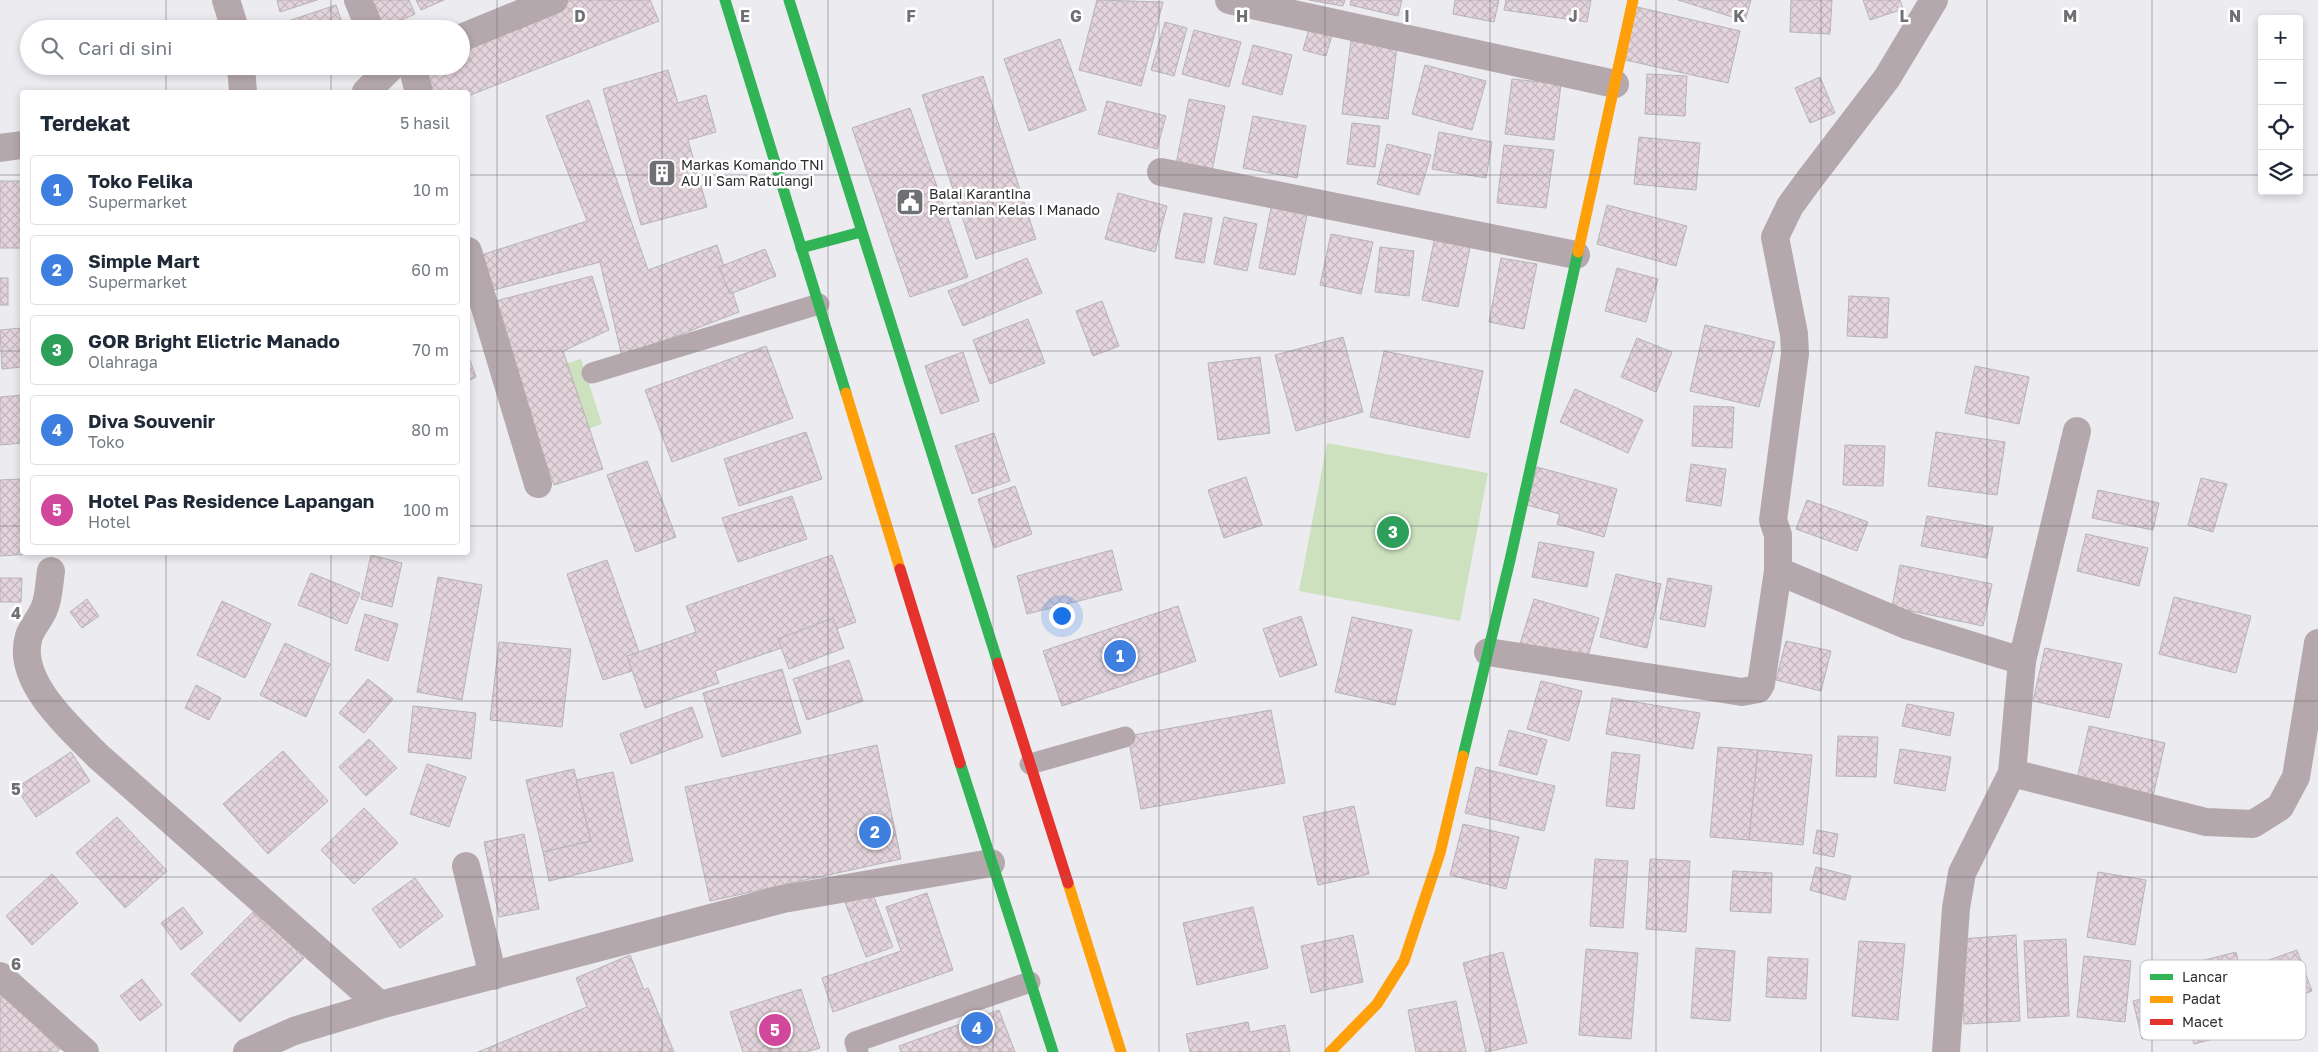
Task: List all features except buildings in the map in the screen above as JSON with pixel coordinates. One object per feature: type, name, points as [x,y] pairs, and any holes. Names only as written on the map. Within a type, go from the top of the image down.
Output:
[{"type":"main road","points":[[725,0],[991,863],[1053,1052]]},
{"type":"main road","points":[[788,0],[1121,1052]]},
{"type":"main road","points":[[1330,1052],[1377,1004],[1404,961],[1440,853],[1488,652],[1633,0]]},
{"type":"main road","points":[[801,248],[861,232]]},
{"type":"street","points":[[226,0],[232,20]]},
{"type":"street","points":[[358,0],[366,20]]},
{"type":"street","points":[[470,34],[554,0]]},
{"type":"street","points":[[1229,0],[1615,84]]},
{"type":"street","points":[[1488,652],[1742,692],[1758,689],[1762,684],[1778,571],[1778,535],[1773,520],[1795,354],[1794,334],[1775,237],[1790,206],[1887,78],[1934,0]]},
{"type":"street","points":[[242,75],[243,90]]},
{"type":"street","points":[[368,90],[383,75]]},
{"type":"street","points":[[415,75],[419,90]]},
{"type":"street","points":[[0,148],[20,145]]},
{"type":"street","points":[[1161,172],[1576,255]]},
{"type":"street","points":[[470,258],[538,484]]},
{"type":"street","points":[[1946,1052],[1956,908],[1962,873],[2012,773],[2022,661],[2077,431]]},
{"type":"street","points":[[1778,571],[1910,626],[2022,661]]},
{"type":"street","points":[[50,572],[44,609],[29,636],[27,654],[32,674],[49,703],[64,722],[100,757],[380,1005]]},
{"type":"street","points":[[2012,773],[2206,822],[2253,824],[2280,807],[2296,777],[2318,643]]},
{"type":"street","points":[[247,1052],[294,1031],[380,1005],[783,899],[991,863]]},
{"type":"street","points":[[466,866],[493,976]]},
{"type":"street","points":[[0,976],[85,1052]]},
{"type":"lane","points":[[592,373],[819,304]]},
{"type":"lane","points":[[1030,764],[1125,738]]},
{"type":"lane","points":[[858,1052],[855,1042],[1030,982]]},
{"type":"green space","points":[[581,359],[602,424],[576,433],[555,367]]},
{"type":"green space","points":[[1327,443],[1488,473],[1460,621],[1299,591]]},
{"type":"traffic: fast","points":[[725,0],[846,393]]},
{"type":"traffic: fast","points":[[789,0],[998,663]]},
{"type":"traffic: fast","points":[[801,248],[861,232]]},
{"type":"traffic: fast","points":[[1463,756],[1510,560],[1578,252]]},
{"type":"traffic: fast","points":[[960,763],[1053,1052]]},
{"type":"traffic: slow","points":[[1578,252],[1633,0]]},
{"type":"traffic: slow","points":[[846,393],[900,569]]},
{"type":"traffic: slow","points":[[1330,1052],[1377,1004],[1404,961],[1440,853],[1463,756]]},
{"type":"traffic: slow","points":[[1068,883],[1121,1052]]},
{"type":"traffic: jam","points":[[900,569],[960,763]]},
{"type":"traffic: jam","points":[[998,663],[1068,883]]},
{"type":"place","name":"Markas Komando TNI AU II Sam Ratulangi","points":[[662,173]]},
{"type":"place","name":"Balai Karantina Pertanian Kelas I Manado","points":[[910,202]]},
{"type":"place","name":"GOR Bright Elictric Manado","points":[[1393,532]]},
{"type":"place","name":"Toko Felika","points":[[1120,656]]},
{"type":"place","name":"Simple Mart","points":[[875,832]]},
{"type":"place","name":"Diva Souvenir","points":[[977,1028]]},
{"type":"place","name":"Hotel Pas Residence Lapangan","points":[[775,1030]]}]
